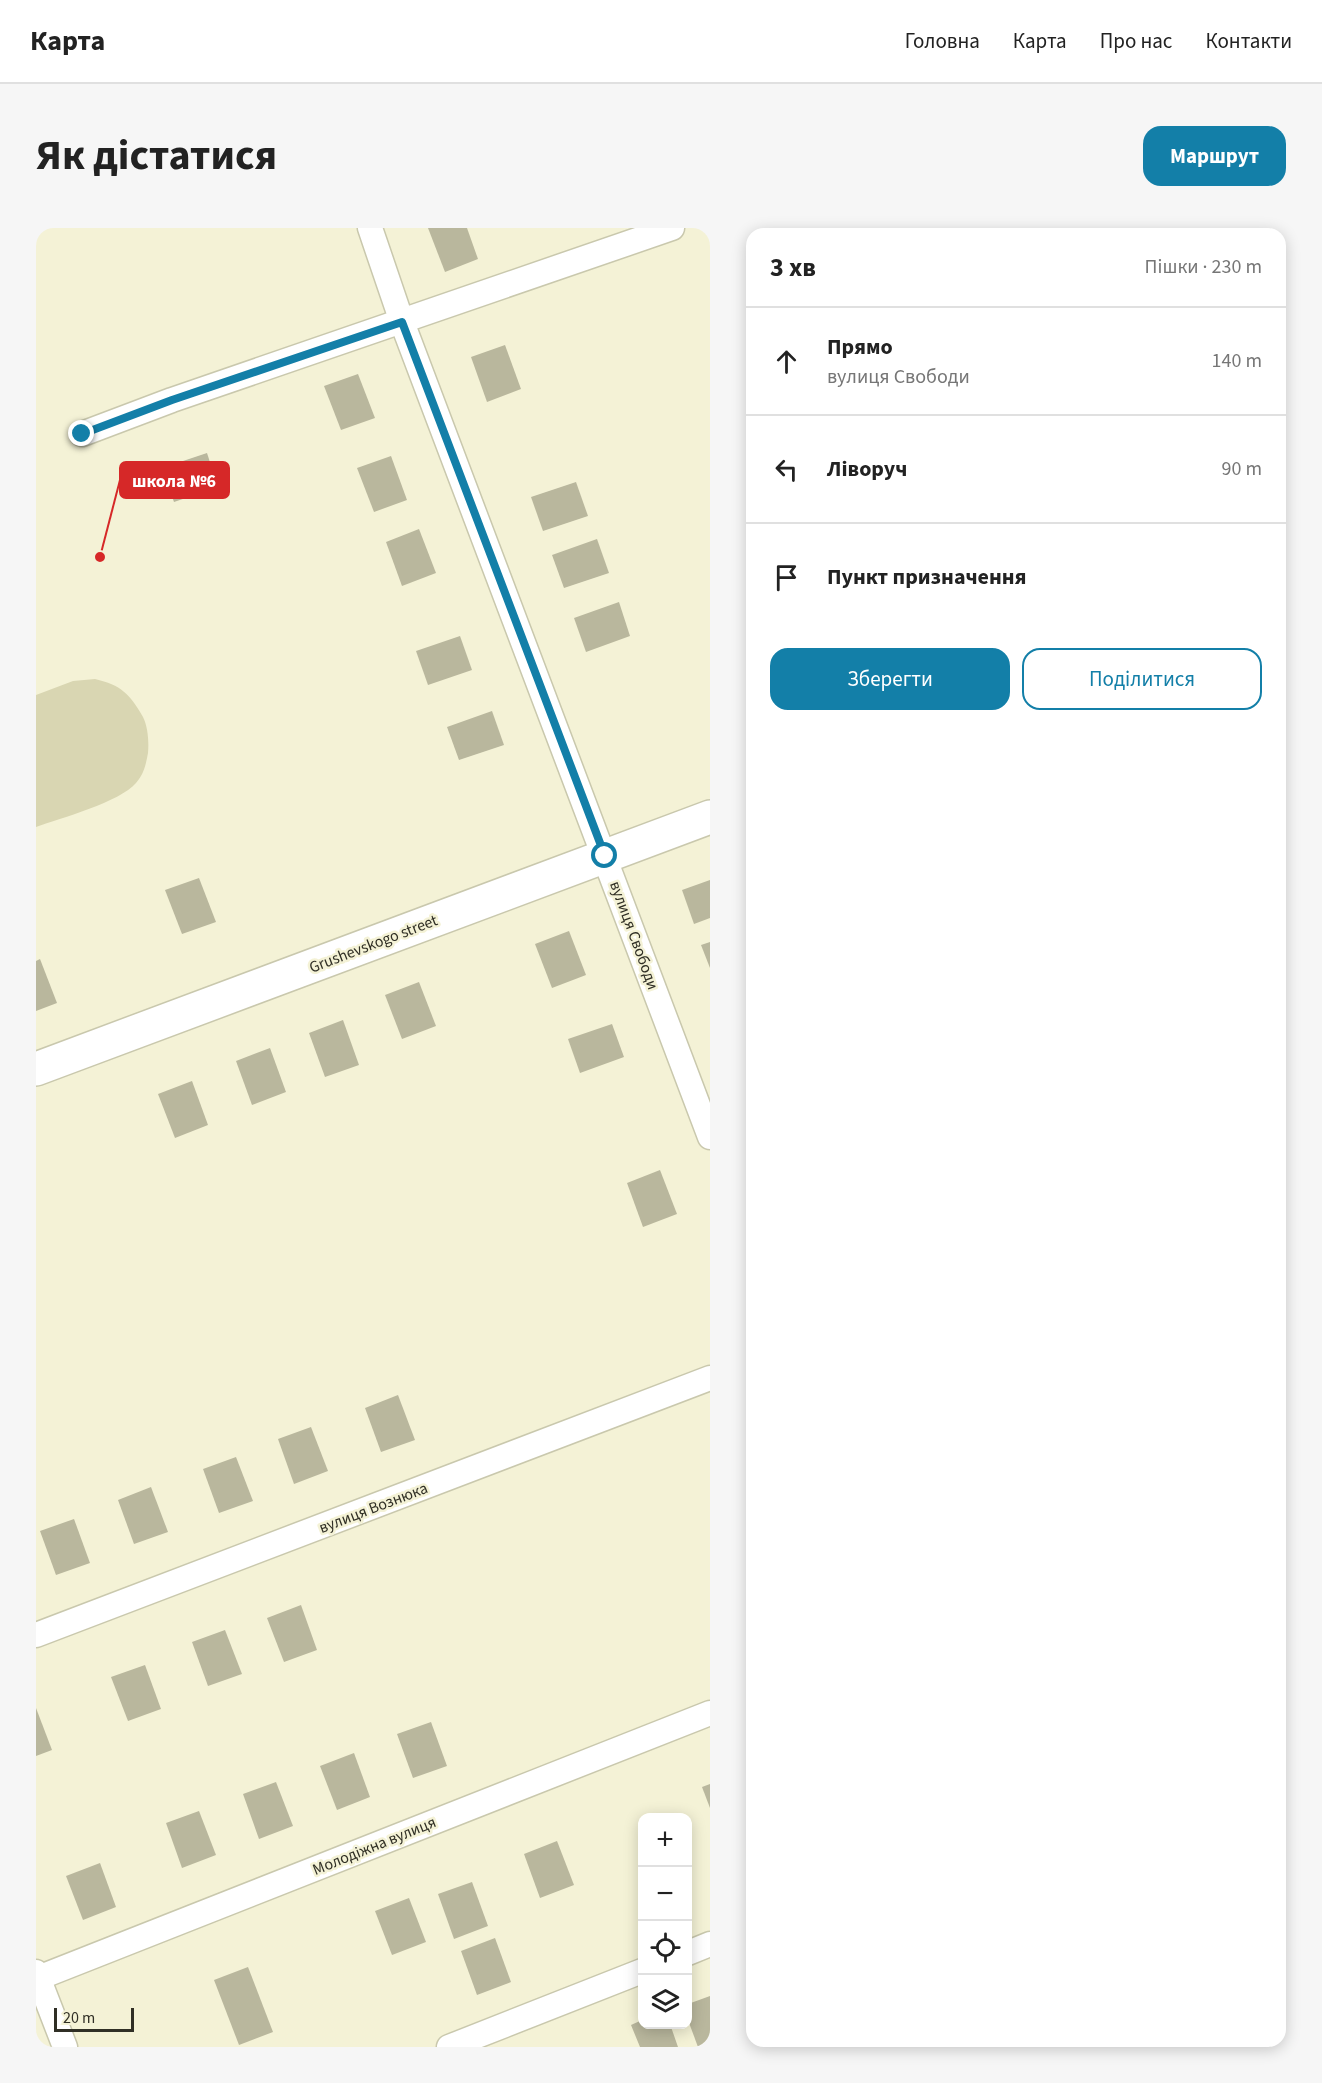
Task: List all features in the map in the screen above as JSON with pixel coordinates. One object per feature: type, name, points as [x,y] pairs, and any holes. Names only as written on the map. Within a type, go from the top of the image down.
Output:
[{"type":"street","name":"вулиця Свободи","points":[[370,228],[402,322],[710,1137]]},
{"type":"street","points":[[82,434],[172,400],[672,228]]},
{"type":"street","name":"Grushevskogo street","points":[[36,1069],[710,817]]},
{"type":"street","name":"вулиця Вознюка","points":[[36,1635],[710,1378]]},
{"type":"street","name":"Молодіжна вулиця","points":[[37,1975],[710,1713]]},
{"type":"street","points":[[692,1951],[710,1944]]},
{"type":"street","points":[[449,2047],[638,1973]]},
{"type":"street","points":[[37,1975],[65,2047]]},
{"type":"shaded area","points":[[95,679],[112,684],[124,692],[134,702],[143,717],[148,744],[143,772],[136,783],[117,797],[36,827],[36,695],[73,681]]},
{"type":"building","points":[[428,228],[467,228],[478,259],[445,272]]},
{"type":"building","points":[[505,345],[521,389],[487,402],[471,357]]},
{"type":"building","points":[[358,374],[375,418],[341,430],[324,386]]},
{"type":"building","points":[[207,453],[218,487],[174,502],[162,468]]},
{"type":"building","points":[[391,456],[407,500],[374,512],[357,468]]},
{"type":"building","points":[[576,482],[588,516],[543,531],[531,497]]},
{"type":"building","points":[[419,529],[436,573],[402,586],[386,542]]},
{"type":"building","points":[[597,539],[609,573],[564,588],[552,555]]},
{"type":"building","points":[[619,602],[630,636],[586,652],[574,618]]},
{"type":"building","points":[[460,636],[472,670],[428,685],[416,651]]},
{"type":"building","points":[[492,711],[504,745],[459,760],[447,727]]},
{"type":"building","points":[[199,878],[216,922],[182,934],[165,890]]},
{"type":"building","points":[[710,880],[710,918],[694,924],[682,890]]},
{"type":"building","points":[[569,931],[586,975],[552,988],[535,944]]},
{"type":"building","points":[[710,942],[710,968],[701,945]]},
{"type":"building","points":[[40,959],[57,1003],[36,1011],[36,961]]},
{"type":"building","points":[[419,982],[436,1026],[402,1039],[385,995]]},
{"type":"building","points":[[343,1020],[359,1065],[325,1077],[309,1033]]},
{"type":"building","points":[[612,1024],[624,1057],[580,1073],[568,1039]]},
{"type":"building","points":[[270,1048],[286,1092],[252,1105],[236,1061]]},
{"type":"building","points":[[192,1081],[208,1125],[175,1138],[158,1094]]},
{"type":"building","points":[[660,1170],[677,1214],[643,1227],[627,1183]]},
{"type":"building","points":[[398,1395],[415,1440],[381,1452],[365,1408]]},
{"type":"building","points":[[311,1427],[328,1471],[294,1484],[278,1439]]},
{"type":"building","points":[[236,1457],[253,1501],[219,1513],[203,1469]]},
{"type":"building","points":[[151,1487],[168,1532],[134,1544],[118,1500]]},
{"type":"building","points":[[74,1519],[90,1563],[56,1575],[40,1531]]},
{"type":"building","points":[[301,1605],[317,1650],[284,1662],[267,1618]]},
{"type":"building","points":[[225,1630],[242,1674],[208,1686],[192,1642]]},
{"type":"building","points":[[145,1665],[161,1709],[128,1721],[111,1677]]},
{"type":"building","points":[[36,1708],[52,1750],[36,1756]]},
{"type":"building","points":[[431,1722],[447,1766],[413,1778],[397,1734]]},
{"type":"building","points":[[354,1753],[370,1797],[337,1810],[320,1766]]},
{"type":"building","points":[[276,1782],[293,1826],[259,1839],[243,1794]]},
{"type":"building","points":[[710,1784],[710,1808],[702,1787]]},
{"type":"building","points":[[199,1811],[216,1855],[182,1868],[166,1823]]},
{"type":"building","points":[[557,1841],[574,1885],[540,1898],[524,1854]]},
{"type":"building","points":[[100,1863],[116,1907],[83,1920],[66,1876]]},
{"type":"building","points":[[472,1882],[488,1926],[454,1939],[438,1894]]},
{"type":"building","points":[[409,1898],[426,1942],[392,1955],[375,1911]]},
{"type":"building","points":[[495,1938],[511,1982],[477,1995],[461,1951]]},
{"type":"building","points":[[248,1967],[273,2032],[239,2045],[214,1980]]},
{"type":"building","points":[[710,1996],[710,2046],[698,2047],[691,2029],[692,2003]]},
{"type":"building","points":[[638,2022],[638,2029],[672,2029],[678,2047],[640,2047],[631,2025]]},
{"type":"place","name":"школа №6","points":[[100,557]]},
{"type":"route","points":[[82,434],[172,400],[402,322],[605,856]]}]
